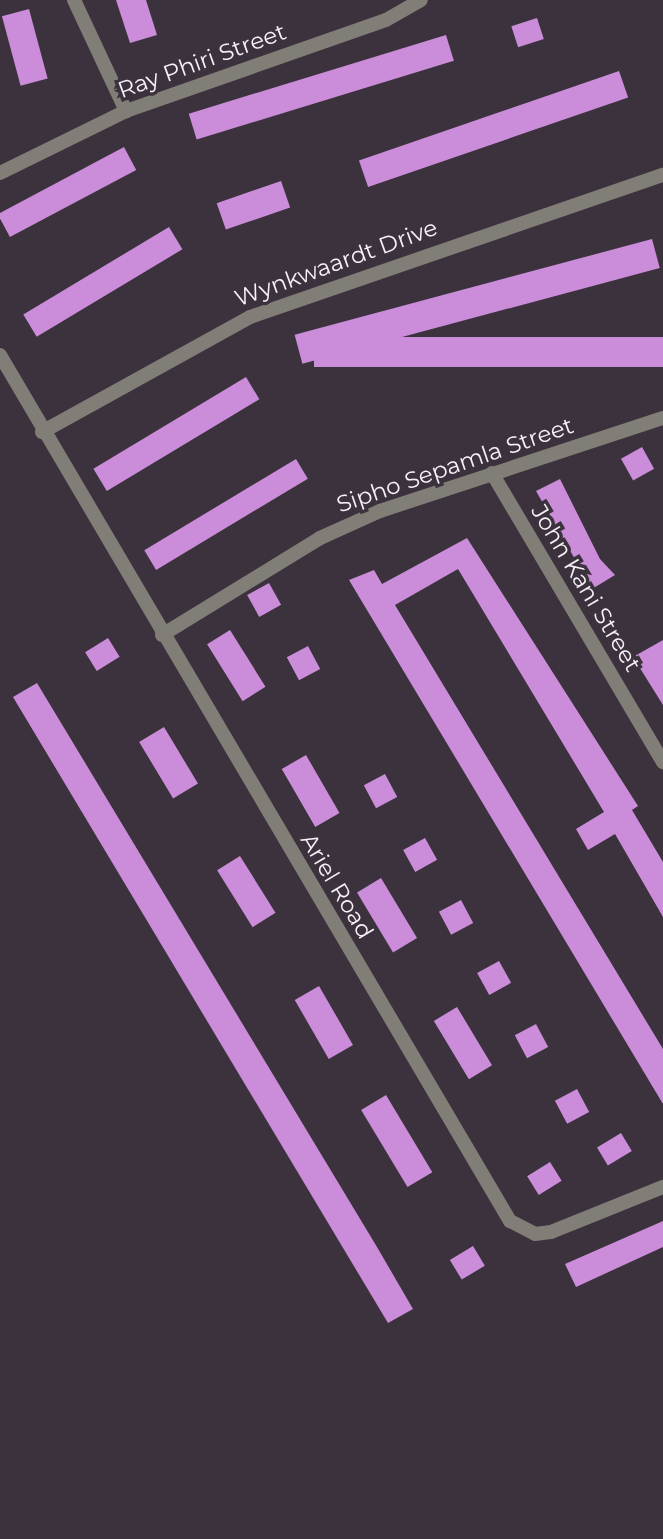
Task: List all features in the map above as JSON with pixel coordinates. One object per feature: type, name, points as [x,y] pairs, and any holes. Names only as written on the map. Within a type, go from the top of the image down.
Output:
[{"type":"street","points":[[74,0],[126,111]]},
{"type":"street","name":"Ray Phiri Street","points":[[0,173],[126,111],[386,20],[421,0]]},
{"type":"street","name":"Wynkwaardt Drive","points":[[42,432],[250,317],[663,174]]},
{"type":"street","name":"Ariel Road","points":[[0,355],[42,432],[510,1222],[535,1234],[551,1232],[663,1187]]},
{"type":"street","name":"Sipho Sepamla Street","points":[[162,635],[320,538],[492,473],[663,418]]},
{"type":"street","name":"John Kani Street","points":[[492,473],[661,754]]},
{"type":"building","points":[[116,0],[146,0],[157,35],[130,43]]},
{"type":"building","points":[[29,9],[48,79],[21,86],[2,16]]},
{"type":"building","points":[[537,18],[544,39],[518,47],[511,26]]},
{"type":"building","points":[[446,35],[454,61],[197,139],[189,114]]},
{"type":"building","points":[[619,71],[628,97],[368,187],[359,161]]},
{"type":"building","points":[[124,147],[136,170],[10,237],[0,213]]},
{"type":"building","points":[[281,181],[290,207],[226,230],[217,203]]},
{"type":"building","points":[[169,227],[182,249],[37,337],[23,315]]},
{"type":"building","points":[[652,239],[660,268],[302,364],[295,335]]},
{"type":"building","points":[[314,337],[663,337],[663,367],[314,367]]},
{"type":"building","points":[[246,377],[259,399],[107,491],[93,469]]},
{"type":"building","points":[[642,447],[654,469],[633,481],[621,459]]},
{"type":"building","points":[[296,459],[308,479],[156,570],[144,550]]},
{"type":"building","points":[[560,479],[600,559],[615,575],[592,589],[536,491]]},
{"type":"building","points":[[467,538],[638,806],[632,810],[663,862],[663,917],[615,834],[588,850],[576,829],[604,812],[458,569],[395,605],[663,1049],[663,1104],[349,580],[374,570],[382,584]]},
{"type":"building","points":[[269,583],[281,605],[259,617],[247,595]]},
{"type":"building","points":[[230,630],[266,687],[243,701],[207,644]]},
{"type":"building","points":[[108,638],[120,657],[97,671],[85,652]]},
{"type":"building","points":[[663,640],[663,705],[633,657]]},
{"type":"building","points":[[308,646],[320,669],[299,680],[287,657]]},
{"type":"building","points":[[37,683],[413,1309],[388,1323],[13,697]]},
{"type":"building","points":[[164,727],[198,784],[173,799],[139,742]]},
{"type":"building","points":[[306,755],[340,813],[315,827],[282,769]]},
{"type":"building","points":[[385,774],[397,797],[376,808],[364,785]]},
{"type":"building","points":[[425,838],[437,860],[415,872],[403,850]]},
{"type":"building","points":[[240,856],[276,913],[253,927],[217,870]]},
{"type":"building","points":[[381,878],[417,938],[393,952],[357,892]]},
{"type":"building","points":[[461,900],[473,923],[451,935],[439,912]]},
{"type":"building","points":[[499,961],[511,983],[489,995],[477,973]]},
{"type":"building","points":[[319,986],[353,1045],[329,1059],[295,1000]]},
{"type":"building","points":[[457,1007],[492,1065],[469,1079],[434,1021]]},
{"type":"building","points":[[536,1024],[548,1047],[527,1058],[515,1035]]},
{"type":"building","points":[[577,1089],[589,1112],[567,1124],[555,1101]]},
{"type":"building","points":[[386,1095],[432,1172],[407,1187],[361,1110]]},
{"type":"building","points":[[621,1133],[632,1151],[608,1165],[597,1147]]},
{"type":"building","points":[[550,1162],[562,1181],[539,1195],[527,1176]]},
{"type":"building","points":[[663,1221],[663,1247],[576,1287],[565,1264]]},
{"type":"building","points":[[473,1246],[485,1266],[462,1280],[450,1260]]}]
